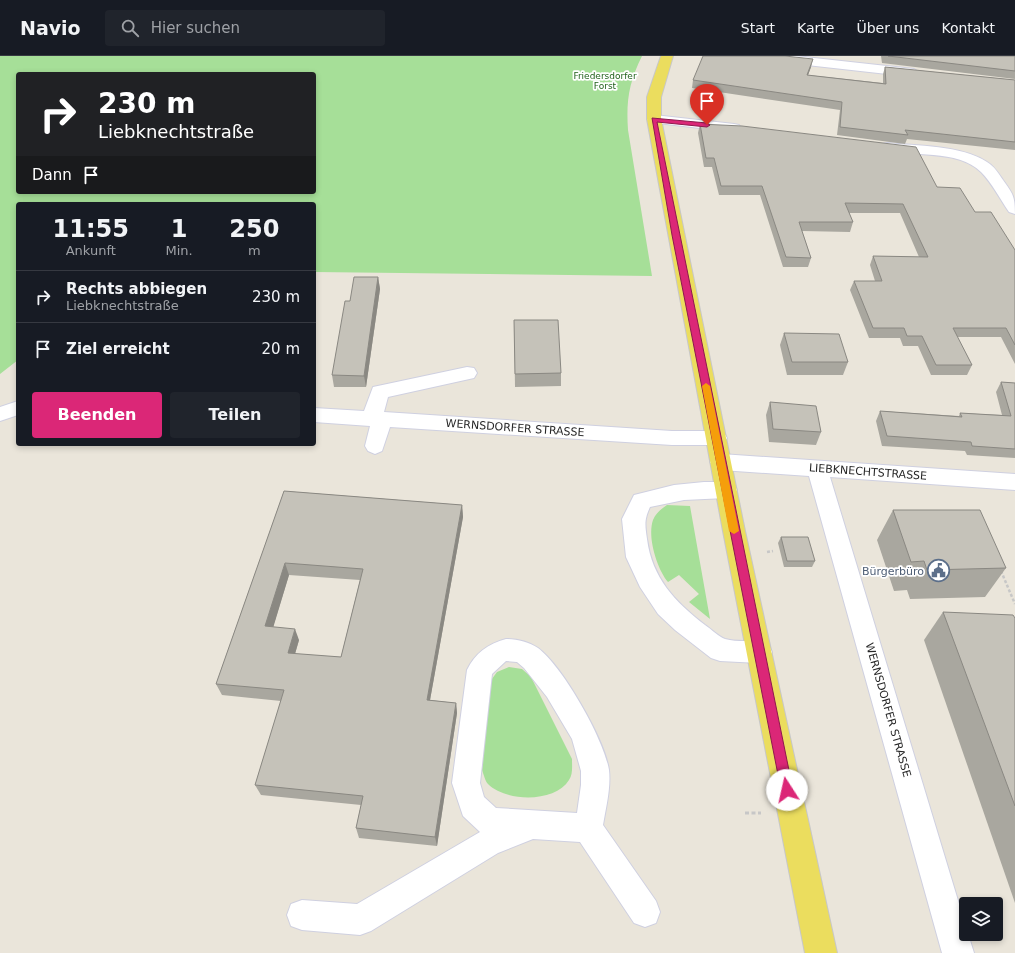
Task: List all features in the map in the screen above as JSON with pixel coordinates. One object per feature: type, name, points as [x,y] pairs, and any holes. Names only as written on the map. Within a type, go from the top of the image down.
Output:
[{"type":"main road","points":[[667,56],[654,97],[654,120],[722,462],[726,490],[821,953]]},
{"type":"street","points":[[762,56],[865,62],[929,74]]},
{"type":"street","points":[[654,120],[747,130]]},
{"type":"street","points":[[874,145],[954,155],[973,159],[984,166],[1015,209]]},
{"type":"street","points":[[375,446],[380,392],[467,373]]},
{"type":"street","points":[[0,414],[16,409]]},
{"type":"street","name":"WERNSDORFER STRASSE","points":[[316,415],[672,438],[717,438]]},
{"type":"street","name":"LIEBKNECHTSTRASSE","points":[[722,462],[1015,482]]},
{"type":"street","name":"WERNSDORFER STRASSE","points":[[817,468],[958,953]]},
{"type":"street","points":[[726,490],[691,489],[665,493],[642,501],[633,519],[638,557],[648,580],[667,607],[684,623],[720,650],[759,652]]},
{"type":"street","points":[[588,828],[490,822],[473,806],[466,783],[480,670],[490,657],[504,651],[514,650],[528,654],[561,695],[584,736],[595,770],[588,828],[645,912]]},
{"type":"street","points":[[302,916],[360,920],[488,843],[534,825]]},
{"type":"path","points":[[999,568],[1015,604]]},
{"type":"path","points":[[744,813],[764,813]]},
{"type":"green space","name":"Friedersdorfer Forst","points":[[0,56],[642,56],[631,83],[627,120],[652,276],[316,272],[316,202],[16,202],[16,362],[0,374]]},
{"type":"green space","points":[[667,505],[690,506],[710,619],[689,602],[699,594],[679,575],[668,582],[660,569],[652,544],[651,527],[656,515]]},
{"type":"green space","points":[[509,667],[522,669],[531,677],[572,759],[572,773],[569,780],[562,788],[553,793],[530,797],[518,797],[506,794],[496,790],[488,784],[482,770],[489,683],[497,672]]},
{"type":"building","points":[[703,56],[785,56],[813,59],[807,75],[886,84],[885,67],[1015,80],[1015,142],[905,130],[908,135],[840,127],[842,102],[693,80]]},
{"type":"building","points":[[888,56],[1015,56],[1015,71]]},
{"type":"building","points":[[700,124],[742,126],[916,147],[937,187],[960,188],[975,212],[991,212],[1015,250],[1015,345],[1006,328],[953,328],[972,365],[936,365],[922,336],[907,336],[904,328],[873,328],[854,281],[882,281],[873,256],[928,257],[903,204],[845,203],[853,222],[799,222],[811,258],[786,257],[762,186],[721,186],[714,158],[706,158]]},
{"type":"building","points":[[354,277],[378,277],[364,376],[332,375],[345,301],[350,301]]},
{"type":"building","points":[[514,320],[558,320],[561,373],[515,374]]},
{"type":"building","points":[[784,333],[839,334],[848,362],[792,362]]},
{"type":"building","points":[[1001,382],[1015,383],[1015,449],[972,446],[971,442],[887,436],[880,411],[962,417],[960,413],[1011,416]]},
{"type":"building","points":[[770,402],[816,406],[821,432],[773,429]]},
{"type":"building","points":[[284,491],[462,505],[427,700],[456,703],[435,837],[356,828],[363,796],[255,785],[284,690],[216,684]],"holes":[[[285,563],[363,569],[341,657],[288,653],[295,629],[265,626]]]},
{"type":"building","points":[[893,510],[980,510],[1006,568],[927,570],[924,561],[911,562]]},
{"type":"building","points":[[781,537],[808,537],[815,561],[787,561]]},
{"type":"building","points":[[943,612],[1013,615],[1015,618],[1015,806]]},
{"type":"slow traffic","points":[[706,386],[722,462],[734,531]]},
{"type":"place","name":"Bürgerbüro","points":[[939,571]]},
{"type":"route","points":[[707,125],[654,120],[675,235],[704,369],[734,531],[787,790]]}]
